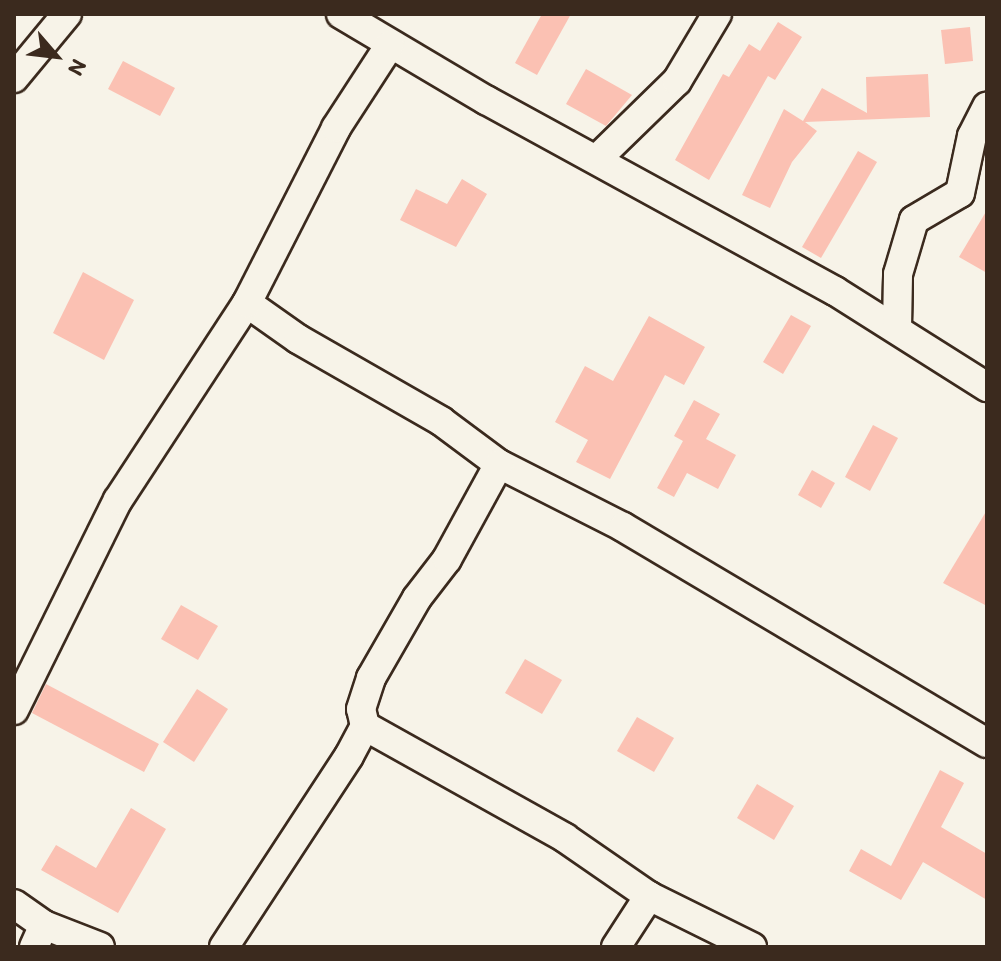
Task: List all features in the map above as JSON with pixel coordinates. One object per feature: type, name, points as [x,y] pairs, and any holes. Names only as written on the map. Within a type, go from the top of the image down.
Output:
[{"type":"street","points":[[14,78],[67,14]]},
{"type":"street","points":[[341,14],[390,45],[599,157],[897,328],[987,387]]},
{"type":"street","points":[[599,157],[677,81],[717,14]]},
{"type":"street","points":[[14,710],[118,500],[247,303],[336,128],[390,45]]},
{"type":"street","points":[[897,328],[898,274],[914,220],[960,193],[972,136],[987,107]]},
{"type":"street","points":[[247,303],[298,339],[441,421],[499,464],[623,527],[987,743]]},
{"type":"street","points":[[224,947],[365,726],[361,709],[371,678],[417,598],[447,559],[499,464]]},
{"type":"street","points":[[365,726],[565,838],[649,896],[752,947]]},
{"type":"street","points":[[616,947],[649,896]]},
{"type":"street","points":[[14,904],[39,936],[100,947]]},
{"type":"building","points":[[542,14],[571,14],[537,75],[515,63]]},
{"type":"building","points":[[778,22],[802,37],[775,80],[768,76],[709,180],[675,160],[723,74],[729,77],[749,44],[760,51]]},
{"type":"building","points":[[970,27],[973,61],[945,64],[941,30]]},
{"type":"building","points":[[123,61],[175,88],[160,116],[108,89]]},
{"type":"building","points":[[586,69],[632,95],[606,126],[566,104]]},
{"type":"building","points":[[928,74],[930,117],[805,122],[817,131],[792,162],[770,208],[742,195],[784,109],[803,121],[822,88],[867,113],[866,77]]},
{"type":"building","points":[[858,151],[877,162],[821,258],[802,247]]},
{"type":"building","points":[[462,179],[487,194],[456,247],[400,220],[416,189],[447,204]]},
{"type":"building","points":[[987,210],[987,273],[959,257]]},
{"type":"building","points":[[83,272],[134,300],[104,360],[53,333]]},
{"type":"building","points":[[791,315],[811,326],[783,374],[763,362]]},
{"type":"building","points":[[649,316],[705,347],[684,385],[665,375],[610,479],[576,462],[588,440],[555,422],[585,366],[613,381]]},
{"type":"building","points":[[694,400],[720,414],[706,439],[736,455],[718,489],[687,473],[674,497],[657,488],[683,441],[674,436]]},
{"type":"building","points":[[873,425],[898,438],[870,491],[845,477]]},
{"type":"building","points":[[812,470],[835,483],[821,508],[798,495]]},
{"type":"building","points":[[987,510],[987,606],[943,583]]},
{"type":"building","points":[[181,605],[218,626],[198,660],[161,639]]},
{"type":"building","points":[[525,659],[562,680],[542,714],[505,693]]},
{"type":"building","points":[[46,684],[159,744],[144,772],[32,713]]},
{"type":"building","points":[[197,689],[228,709],[194,762],[163,742]]},
{"type":"building","points":[[637,717],[674,738],[654,772],[617,751]]},
{"type":"building","points":[[940,770],[964,783],[941,827],[987,854],[987,900],[923,862],[901,900],[849,871],[861,849],[891,866]]},
{"type":"building","points":[[757,784],[794,806],[774,840],[737,818]]},
{"type":"building","points":[[131,808],[166,829],[118,913],[41,870],[56,845],[96,868]]}]
